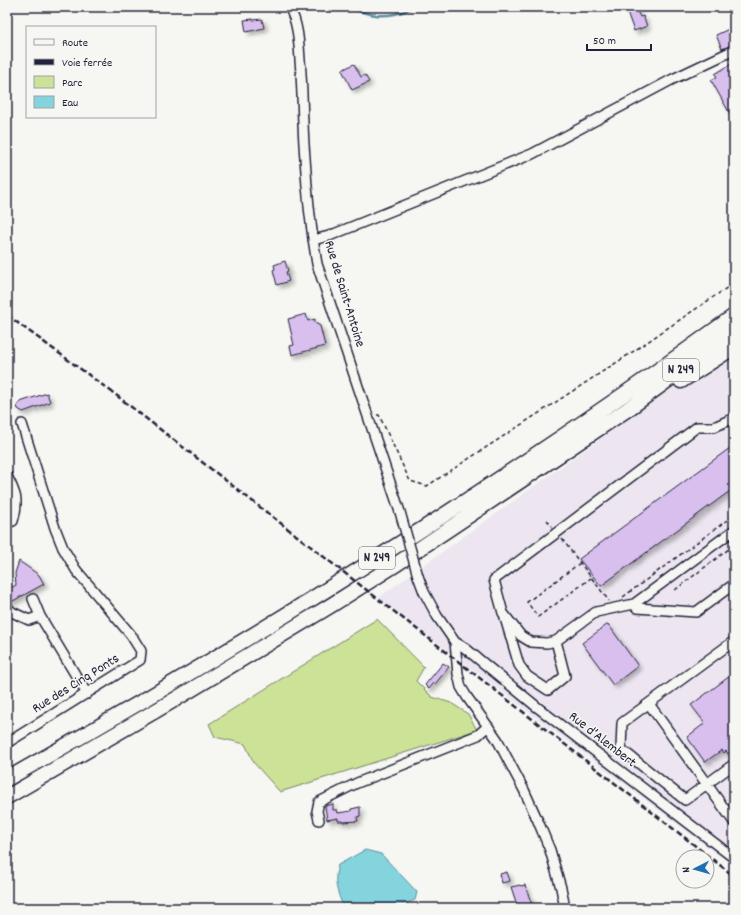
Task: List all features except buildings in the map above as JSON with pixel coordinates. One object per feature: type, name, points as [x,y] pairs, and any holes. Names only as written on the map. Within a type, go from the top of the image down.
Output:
[{"type":"highway","name":"N 249","points":[[7,779],[148,698],[342,581],[573,430],[734,316]]},
{"type":"highway","name":"N 249","points":[[7,797],[162,707],[330,606],[436,538],[628,409],[734,332]]},
{"type":"highway","name":"N 249","points":[[628,409],[643,406],[734,347]]},
{"type":"street","name":"Rue de Saint-Antoine","points":[[289,7],[296,28],[299,44],[303,91],[304,157],[317,264],[400,512],[418,576],[433,610],[455,642]]},
{"type":"street","points":[[313,240],[329,236],[532,154],[673,79],[734,50]]},
{"type":"street","points":[[556,641],[565,676],[548,690],[527,676],[519,665],[494,580],[697,427],[714,427],[734,418]]},
{"type":"street","name":"Rue des Cinq Ponts","points":[[7,743],[140,660],[141,651],[131,635],[76,570],[63,548],[55,528],[22,424]]},
{"type":"street","points":[[7,476],[15,492],[17,507],[13,521],[7,523]]},
{"type":"street","points":[[503,613],[521,636],[531,642],[547,644],[556,641],[596,612],[613,607],[634,604],[734,530]]},
{"type":"street","points":[[634,604],[637,608],[696,612],[734,584]]},
{"type":"street","points":[[33,599],[40,616],[87,694]]},
{"type":"street","points":[[7,607],[12,612],[29,620],[40,616]]},
{"type":"street","points":[[734,641],[622,724],[621,749],[685,800],[734,764]]},
{"type":"street","points":[[455,642],[458,674],[461,687],[497,739],[538,821],[550,850],[559,880],[565,908]]},
{"type":"street","name":"Rue d’Alembert","points":[[455,642],[465,648],[543,712],[734,858]]},
{"type":"street","points":[[649,704],[734,822]]},
{"type":"street","points":[[319,820],[317,811],[319,802],[357,783],[478,735],[488,726]]},
{"type":"path","points":[[367,413],[379,415],[410,481],[427,486],[628,355],[734,283]]},
{"type":"path","points":[[547,520],[613,607],[734,515]]},
{"type":"path","points":[[675,590],[734,545]]},
{"type":"path","points":[[580,563],[526,602],[538,617],[591,578]]},
{"type":"shaded area","points":[[734,343],[734,867],[715,853],[715,849],[710,849],[378,598]]},
{"type":"green space","points":[[377,619],[424,667],[416,681],[432,697],[451,703],[468,714],[477,730],[280,792],[254,763],[245,744],[215,737],[209,724]]},
{"type":"water","points":[[365,850],[381,854],[417,892],[415,900],[394,908],[344,908],[336,887],[338,865]]},
{"type":"waterway","points":[[334,7],[341,9],[352,9],[376,15],[400,13],[412,7]]},
{"type":"railway","points":[[7,315],[116,395],[734,876]]}]
